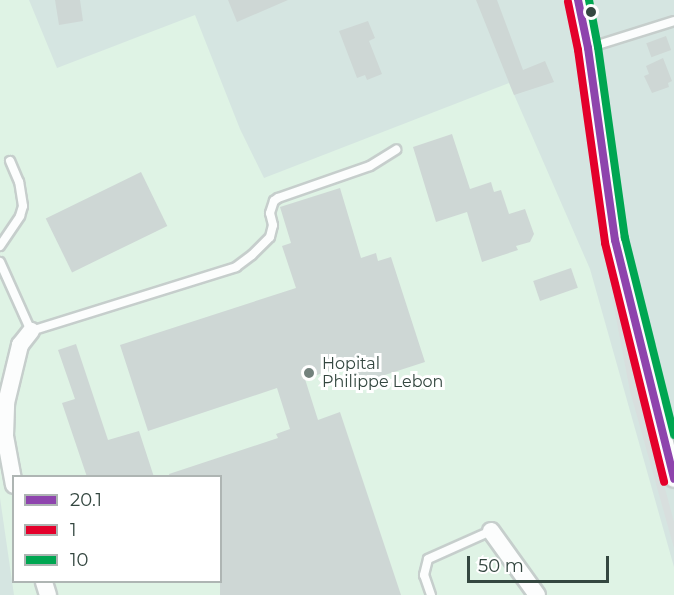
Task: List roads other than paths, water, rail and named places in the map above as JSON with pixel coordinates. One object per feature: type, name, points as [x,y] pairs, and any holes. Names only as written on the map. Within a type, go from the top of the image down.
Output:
[{"type":"street","points":[[578,0],[588,48],[615,240],[674,479]]},
{"type":"street","points":[[12,475],[4,436],[6,403],[20,345],[30,331]]},
{"type":"street","points":[[491,531],[537,595]]},
{"type":"lane","points":[[588,48],[674,21]]},
{"type":"lane","points":[[0,262],[30,331],[236,267],[270,237],[273,225],[270,213],[274,201],[278,198],[370,166],[396,150]]},
{"type":"lane","points":[[0,246],[20,216],[23,206],[19,182],[10,161]]},
{"type":"lane","points":[[431,595],[424,576],[428,559],[491,531]]},
{"type":"place","name":"Hopital Philippe Lebon","points":[[309,373]]}]
